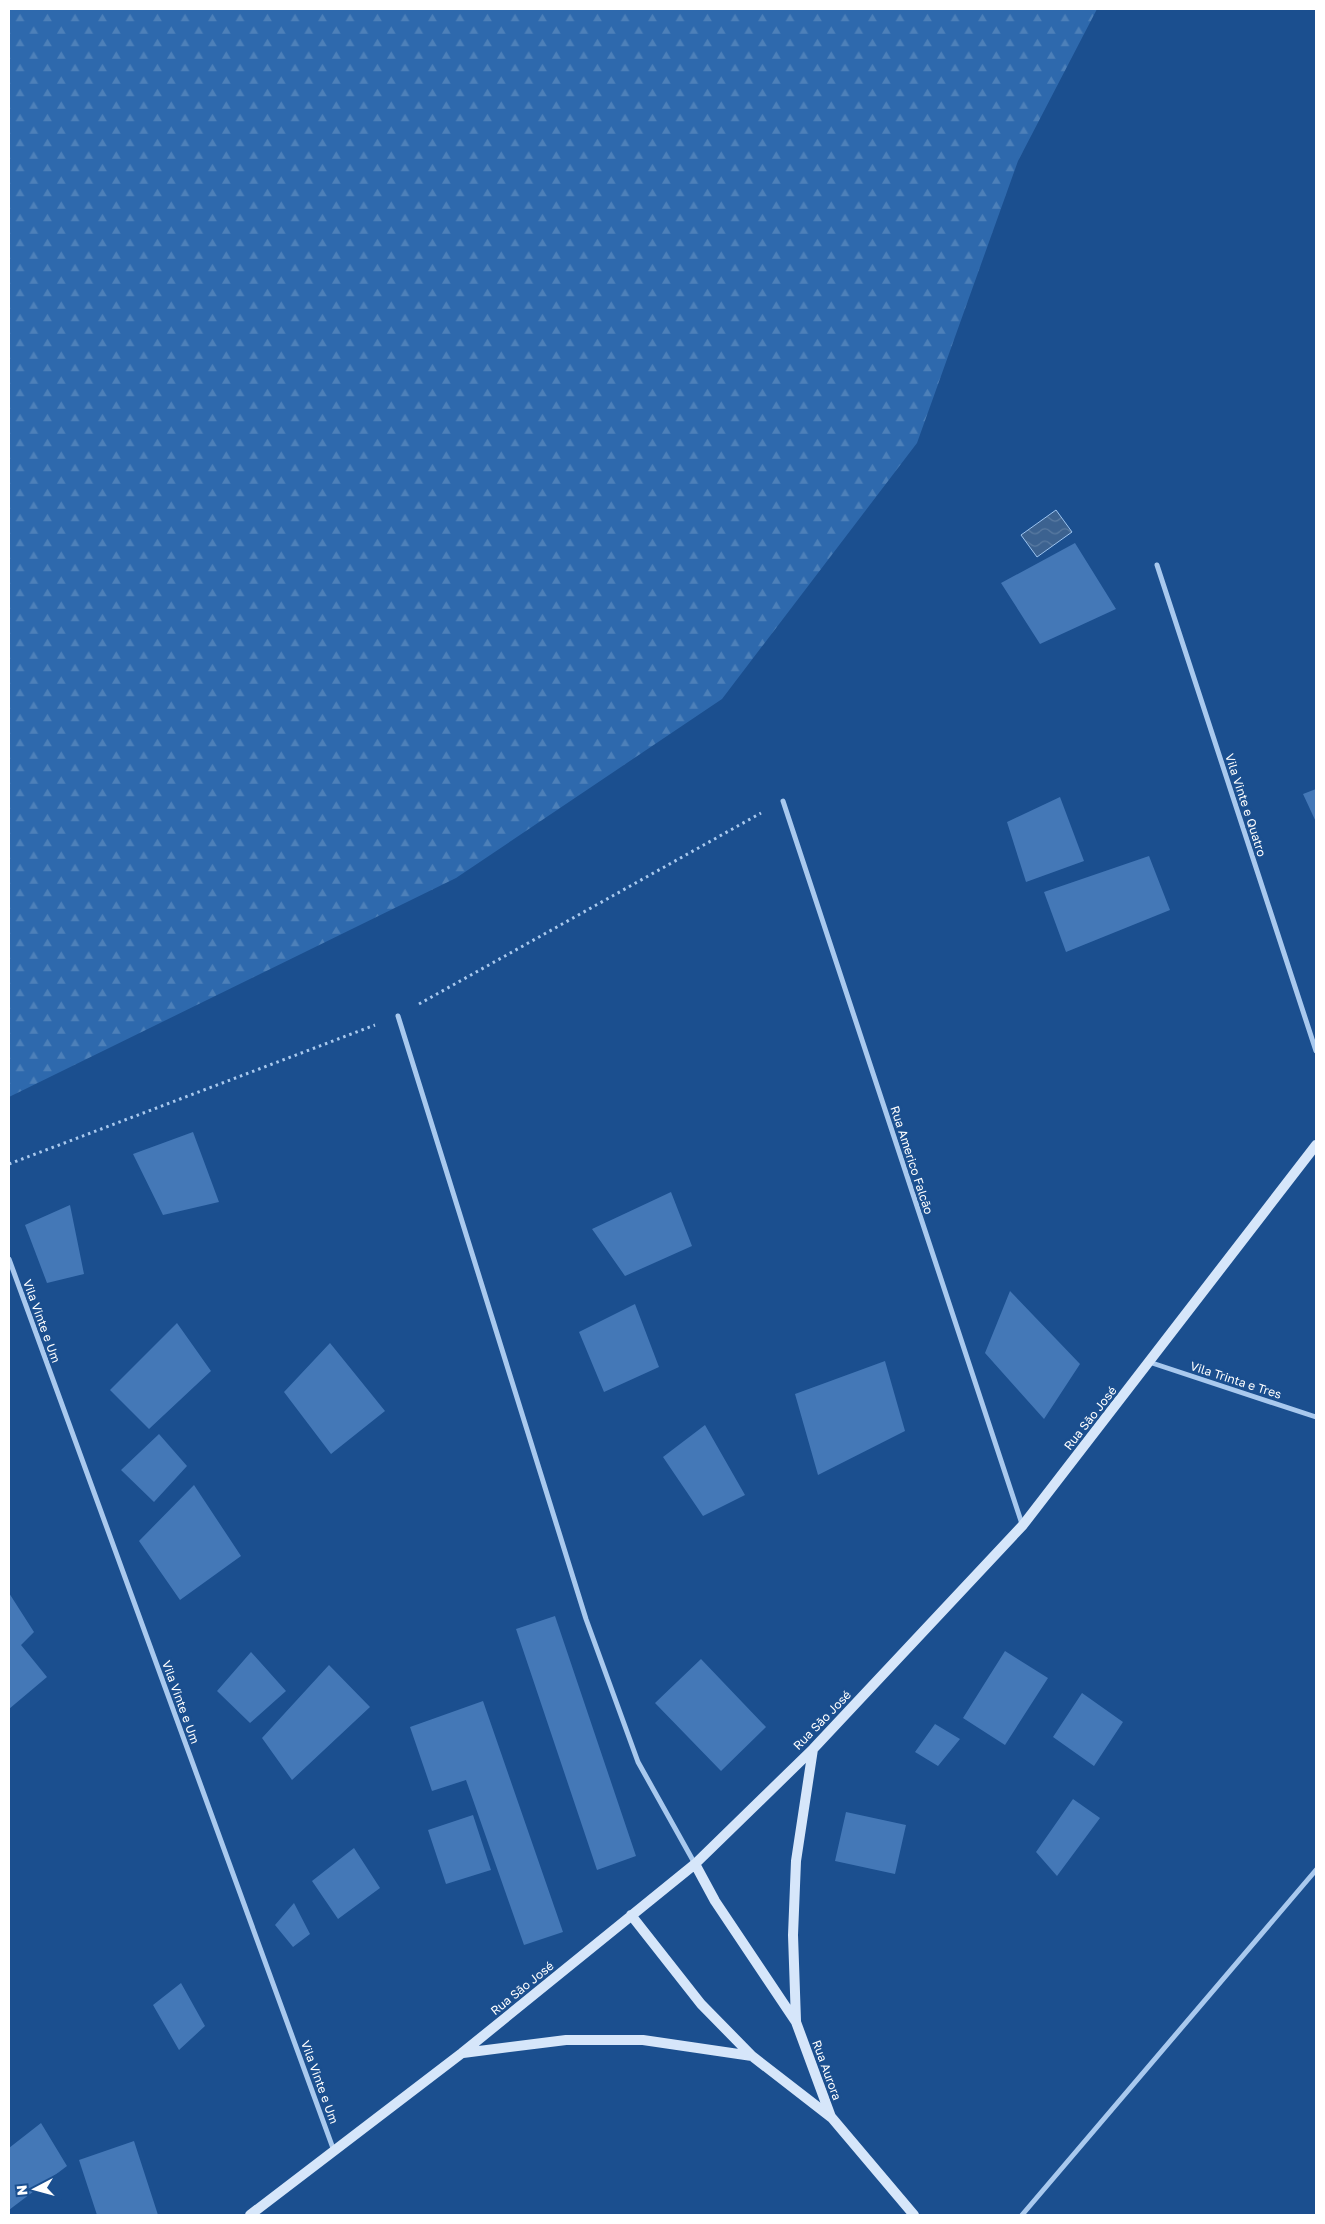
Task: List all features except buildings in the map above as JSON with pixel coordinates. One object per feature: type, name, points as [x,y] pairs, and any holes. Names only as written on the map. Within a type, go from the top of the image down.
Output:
[{"type":"main road","name":"Rua São José","points":[[250,2215],[462,2053],[695,1864],[813,1749],[1023,1525],[1316,1145]]},
{"type":"main road","points":[[796,2022],[793,1936],[796,1861],[813,1749]]},
{"type":"main road","name":"Rua Aurora","points":[[695,1864],[715,1901],[796,2022],[832,2118]]},
{"type":"main road","name":"Rua Aurora","points":[[631,1915],[701,2004],[752,2056],[832,2118]]},
{"type":"main road","points":[[462,2053],[566,2040],[644,2040],[752,2056]]},
{"type":"main road","points":[[832,2118],[914,2215]]},
{"type":"street","name":"Vila Vinte e Quatro","points":[[1157,565],[1316,1051]]},
{"type":"street","name":"Rua Americo Falcão","points":[[783,801],[1023,1525]]},
{"type":"street","points":[[398,1016],[586,1619],[638,1762],[695,1864]]},
{"type":"street","name":"Vila Vinte e Um","points":[[9,1259],[334,2151]]},
{"type":"street","name":"Vila Trinta e Tres","points":[[1149,1362],[1316,1417]]},
{"type":"street","points":[[1022,2215],[1316,1870]]},
{"type":"green space","points":[[9,9],[1097,9],[1018,161],[917,443],[722,699],[456,878],[9,1097]]},
{"type":"water","points":[[1056,510],[1072,532],[1037,557],[1021,535]]}]
